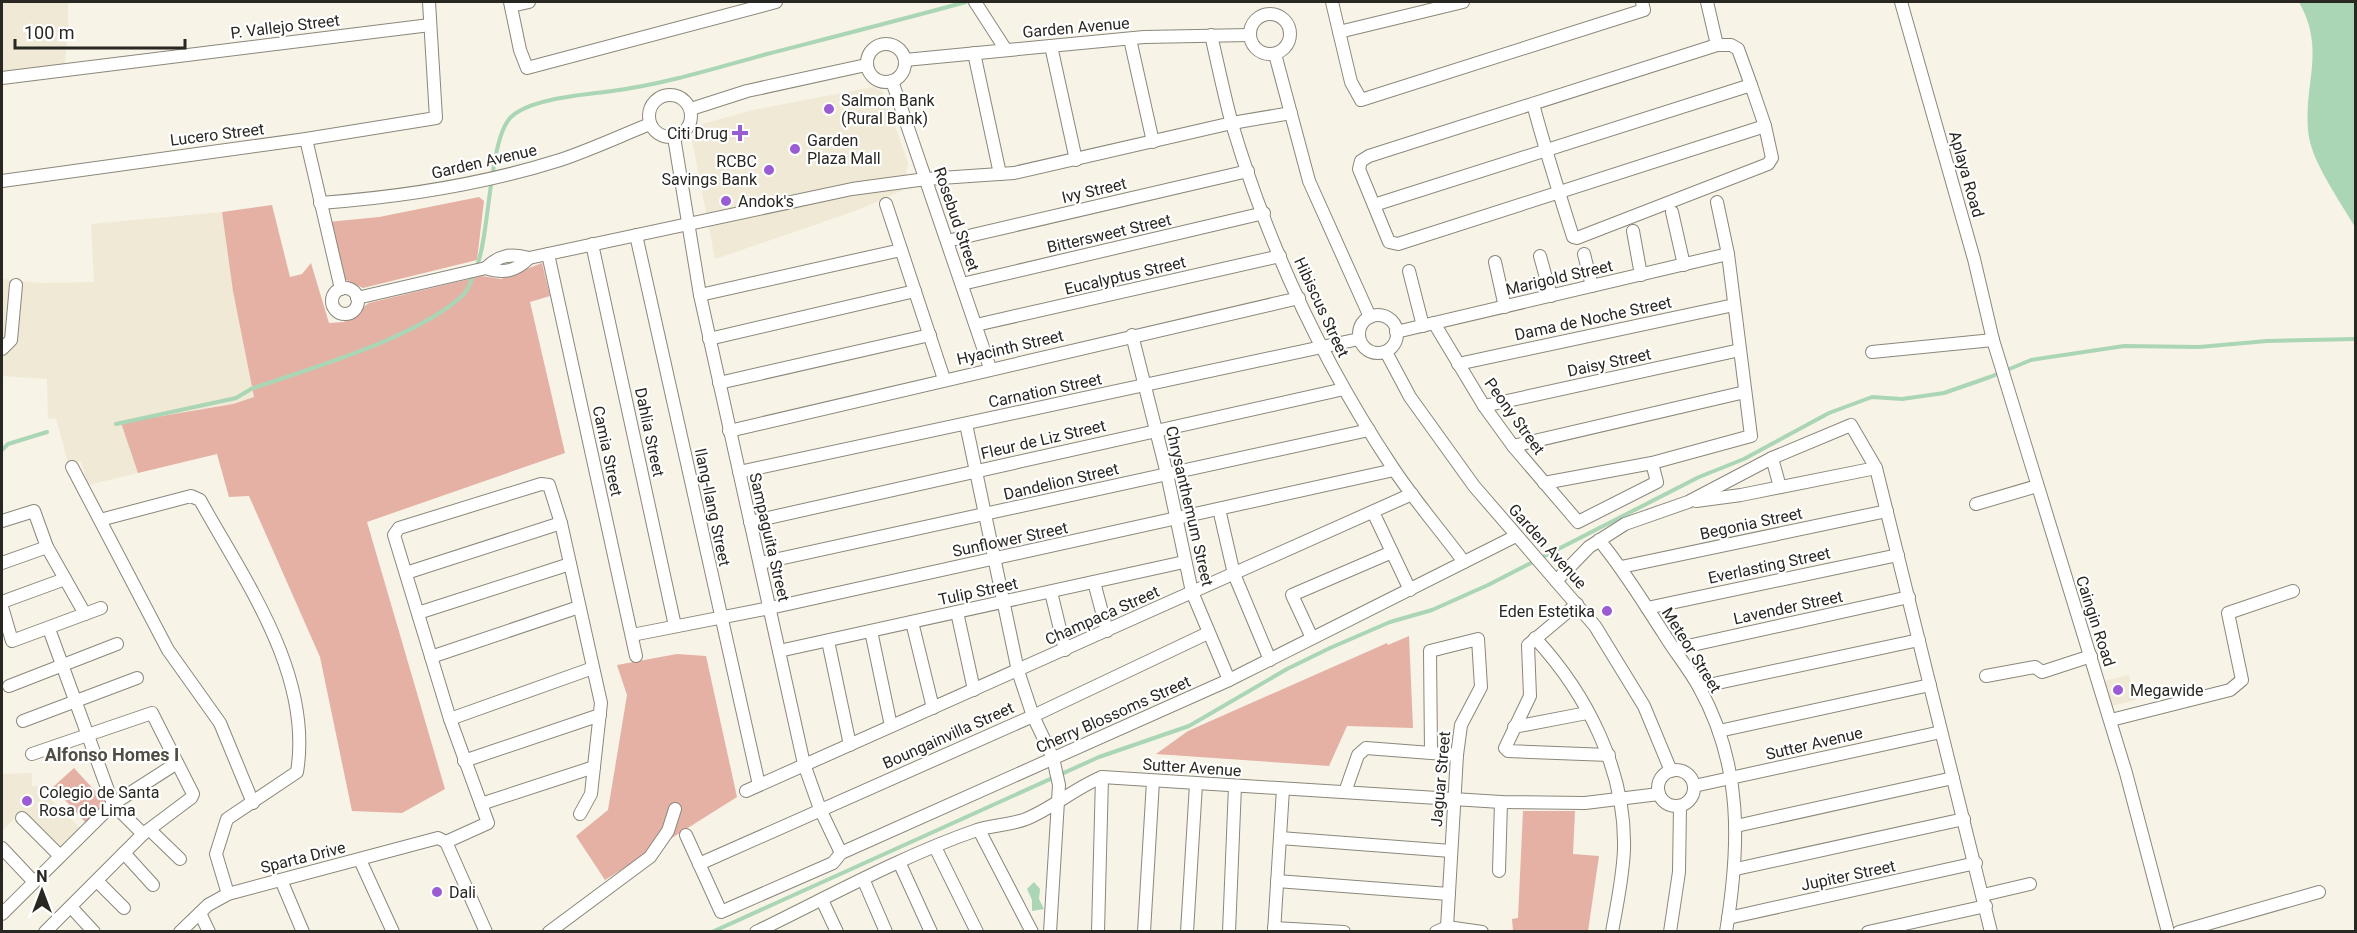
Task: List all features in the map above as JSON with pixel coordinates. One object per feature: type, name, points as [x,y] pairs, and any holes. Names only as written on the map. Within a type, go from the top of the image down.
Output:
[{"type":"street","points":[[429,2],[430,25]]},
{"type":"street","points":[[530,2],[510,4],[527,68],[776,2]]},
{"type":"street","points":[[1265,2],[1267,15]]},
{"type":"street","points":[[1332,2],[1351,82],[1361,100],[1644,10],[1642,2]]},
{"type":"street","points":[[1340,32],[1463,2]]},
{"type":"street","points":[[1707,2],[1718,45]]},
{"type":"street","name":"Aplaya Road","points":[[1901,2],[1974,259],[1998,356]]},
{"type":"street","points":[[979,5],[1006,50]]},
{"type":"street","points":[[1267,15],[1280,17],[1288,27],[1290,34],[1286,46],[1275,54],[1258,50],[1252,44],[1250,35],[1255,22],[1267,15]]},
{"type":"street","name":"P. Vallejo Street","points":[[2,78],[430,25]]},
{"type":"street","name":"Lucero Street","points":[[2,181],[306,139],[436,118],[430,25]]},
{"type":"street","name":"Hibiscus Street","points":[[1211,35],[1232,123],[1248,171],[1280,256],[1321,346],[1344,389],[1394,470],[1464,562]]},
{"type":"street","name":"Garden Avenue","points":[[905,60],[1130,39],[1250,35]]},
{"type":"street","points":[[1130,39],[1153,142]]},
{"type":"street","points":[[883,44],[897,47],[905,60],[903,73],[892,81],[875,80],[866,65],[870,51],[883,44]]},
{"type":"street","points":[[1051,45],[1076,160]]},
{"type":"street","points":[[1533,104],[1545,149],[1559,191],[1573,237],[1577,238],[1768,164],[1772,158],[1764,126],[1738,49],[1731,45],[1718,45],[1369,156],[1360,161],[1359,169],[1389,242],[1398,244],[1559,191],[1764,126]]},
{"type":"street","points":[[974,53],[1000,174]]},
{"type":"street","points":[[1275,54],[1310,181],[1370,317]]},
{"type":"street","points":[[691,109],[747,91],[866,65]]},
{"type":"street","name":"Rosebud Street","points":[[892,81],[990,368]]},
{"type":"street","points":[[1374,205],[1751,85]]},
{"type":"street","points":[[663,95],[680,96],[691,109],[688,128],[674,136],[658,134],[650,124],[650,107],[663,95]]},
{"type":"street","points":[[357,298],[484,268],[496,258],[515,254],[530,258],[805,198],[926,179],[1000,174],[1076,160],[1232,123],[1291,113]]},
{"type":"street","name":"Garden Avenue","points":[[320,203],[377,199],[512,174],[562,159],[650,124]]},
{"type":"street","name":"Sampaguita Street","points":[[674,136],[687,223],[709,339],[804,764],[820,809],[841,853]]},
{"type":"street","points":[[306,139],[340,289]]},
{"type":"street","name":"Ivy Street","points":[[947,241],[1248,171]]},
{"type":"street","points":[[1544,483],[1652,463],[1751,436],[1728,254],[1717,201]]},
{"type":"street","points":[[886,204],[944,379]]},
{"type":"street","points":[[1672,212],[1684,265]]},
{"type":"street","name":"Bittersweet Street","points":[[962,284],[1263,213]]},
{"type":"street","points":[[1633,231],[1641,275]]},
{"type":"street","name":"Ilang-Ilang Street","points":[[636,235],[759,785]]},
{"type":"street","name":"Dahlia Street","points":[[592,244],[675,626]]},
{"type":"street","points":[[700,295],[902,250]]},
{"type":"street","name":"Camia Street","points":[[548,254],[636,656]]},
{"type":"street","points":[[1584,254],[1592,286]]},
{"type":"street","name":"Marigold Street","points":[[1396,332],[1728,254]]},
{"type":"street","name":"Eucalyptus Street","points":[[976,325],[1280,256]]},
{"type":"street","points":[[1540,256],[1551,296]]},
{"type":"street","points":[[1495,262],[1505,307]]},
{"type":"street","name":"Peony Street","points":[[1409,271],[1429,325],[1513,446],[1578,522],[1657,482],[1652,463]]},
{"type":"street","points":[[2,349],[11,340],[16,285]]},
{"type":"street","points":[[340,289],[351,290],[357,298],[357,304],[351,312],[346,314],[336,311],[331,302],[340,289]]},
{"type":"street","points":[[709,339],[915,291]]},
{"type":"street","name":"Hyacinth Street","points":[[729,431],[1131,335],[1299,298]]},
{"type":"street","name":"Dama de Noche Street","points":[[1458,364],[1734,304]]},
{"type":"street","points":[[1370,317],[1384,317],[1390,320],[1396,332],[1396,339],[1386,352],[1370,352],[1359,339],[1361,325],[1370,317]]},
{"type":"street","points":[[719,383],[930,335]]},
{"type":"street","name":"Chrysanthemum Street","points":[[1131,335],[1167,474],[1192,592],[1229,680]]},
{"type":"street","name":"Carnation Street","points":[[738,472],[1359,339]]},
{"type":"street","points":[[1872,352],[1993,340]]},
{"type":"street","name":"Daisy Street","points":[[1484,406],[1740,350]]},
{"type":"street","name":"Garden Avenue","points":[[1386,352],[1410,398],[1441,444],[1528,552],[1556,580],[1595,626],[1630,679],[1659,739],[1671,771]]},
{"type":"street","name":"Caingin Road","points":[[1998,356],[2007,378],[2037,486],[2111,720],[2168,932]]},
{"type":"street","name":"Fleur de Liz Street","points":[[750,522],[1344,389]]},
{"type":"street","points":[[1513,446],[1745,392]]},
{"type":"street","points":[[966,424],[1018,671],[1033,716],[1054,762],[1059,785],[1050,932]]},
{"type":"street","points":[[1556,580],[1599,540],[1625,524],[1688,502],[1772,458],[1851,425],[1876,468],[1976,863],[1991,932]]},
{"type":"street","name":"Dandelion Street","points":[[760,563],[1369,430]]},
{"type":"street","points":[[1772,458],[1780,487]]},
{"type":"street","points":[[72,467],[168,650],[220,723],[253,803]]},
{"type":"street","points":[[1688,502],[1741,495],[1876,468]]},
{"type":"street","name":"Sunflower Street","points":[[632,635],[770,608],[1394,470]]},
{"type":"street","points":[[1734,476],[1741,495]]},
{"type":"street","points":[[486,932],[446,842],[488,823],[450,719],[394,535],[399,528],[541,484],[549,485],[561,522],[601,704],[591,794],[580,814]]},
{"type":"street","points":[[1976,504],[2037,486]]},
{"type":"street","name":"Champaca Street","points":[[804,764],[1018,671],[1412,494]]},
{"type":"street","points":[[100,520],[191,496],[200,500],[272,630],[290,672],[300,752],[297,772],[227,819],[216,854],[228,894]]},
{"type":"street","points":[[1219,509],[1234,574],[1270,660]]},
{"type":"street","points":[[2,521],[34,510],[47,548],[85,614]]},
{"type":"street","name":"Begonia Street","points":[[1621,567],[1887,511]]},
{"type":"street","points":[[1373,512],[1410,591]]},
{"type":"street","points":[[406,573],[561,522]]},
{"type":"street","name":"Cherry Blossoms Street","points":[[699,864],[721,912],[833,863],[841,853],[1054,762],[1229,680],[1516,536]]},
{"type":"street","name":"Meteor Street","points":[[1599,540],[1621,567],[1699,687],[1719,731],[1731,779],[1736,826],[1736,869],[1726,932]]},
{"type":"street","points":[[2,563],[47,548]]},
{"type":"street","points":[[1312,638],[1292,595],[1392,552]]},
{"type":"street","name":"Everlasting Street","points":[[1647,608],[1898,555]]},
{"type":"street","name":"Tulip Street","points":[[779,651],[1184,562]]},
{"type":"street","points":[[418,613],[570,564]]},
{"type":"street","points":[[65,579],[2,604],[12,641],[101,608]]},
{"type":"street","points":[[1094,582],[1107,631]]},
{"type":"street","points":[[2111,720],[2230,690],[2242,680],[2228,613],[2293,591]]},
{"type":"street","points":[[1051,592],[1065,650]]},
{"type":"street","name":"Lavender Street","points":[[1674,649],[1909,597]]},
{"type":"street","points":[[1577,604],[1528,645],[1530,696],[1506,746],[1508,751],[1609,756]]},
{"type":"street","points":[[431,657],[579,607]]},
{"type":"street","points":[[957,612],[974,690]]},
{"type":"street","points":[[912,622],[933,708]]},
{"type":"street","points":[[49,629],[113,804],[180,860]]},
{"type":"street","points":[[871,631],[891,726]]},
{"type":"street","name":"Boungainvilla Street","points":[[699,864],[1033,716],[1208,633]]},
{"type":"street","points":[[1535,638],[1557,662],[1609,756],[1620,800],[1623,871],[1612,932]]},
{"type":"street","name":"Jaguar Street","points":[[1431,751],[1430,651],[1478,639],[1481,687],[1461,725],[1457,755],[1449,894],[1441,929]]},
{"type":"street","points":[[1699,687],[1919,640]]},
{"type":"street","points":[[828,641],[850,745]]},
{"type":"street","points":[[9,686],[117,644]]},
{"type":"street","points":[[1986,676],[2034,667],[2042,672],[2091,656]]},
{"type":"street","points":[[450,719],[593,668]]},
{"type":"street","points":[[23,721],[137,678]]},
{"type":"street","points":[[1719,731],[1930,686]]},
{"type":"street","points":[[32,754],[152,713],[193,794],[124,853],[45,932]]},
{"type":"street","points":[[1514,727],[1587,713]]},
{"type":"street","points":[[464,761],[600,715]]},
{"type":"street","name":"Sutter Avenue","points":[[1694,786],[1941,732]]},
{"type":"street","points":[[1345,792],[1358,755],[1366,748],[1431,751],[1457,755]]},
{"type":"street","points":[[3,909],[34,882],[113,804],[177,763]]},
{"type":"street","points":[[746,791],[804,764]]},
{"type":"street","points":[[481,804],[594,766]]},
{"type":"street","points":[[1671,771],[1686,773],[1694,786],[1690,798],[1680,806],[1668,804],[1659,794],[1660,780],[1671,771]]},
{"type":"street","points":[[756,932],[935,847],[979,830],[1024,820],[1084,784],[1102,777],[1098,932]]},
{"type":"street","name":"Sutter Avenue","points":[[1102,777],[1501,802],[1620,800],[1659,794]]},
{"type":"street","points":[[1736,826],[1953,778]]},
{"type":"street","points":[[1144,932],[1153,781]]},
{"type":"street","points":[[1187,932],[1196,784]]},
{"type":"street","points":[[1229,932],[1235,786]]},
{"type":"street","points":[[1282,789],[1274,930],[1344,932]]},
{"type":"street","points":[[1498,871],[1501,802]]},
{"type":"street","points":[[1670,932],[1679,872],[1680,806]]},
{"type":"street","points":[[549,932],[650,857],[668,831],[675,809]]},
{"type":"street","points":[[22,818],[60,856]]},
{"type":"street","points":[[1736,869],[1964,819]]},
{"type":"street","points":[[979,830],[1032,932]]},
{"type":"street","points":[[686,835],[699,864]]},
{"type":"street","name":"Sparta Drive","points":[[180,932],[200,913],[228,894],[438,838],[446,842]]},
{"type":"street","points":[[1280,838],[1451,851]]},
{"type":"street","points":[[935,847],[977,932]]},
{"type":"street","points":[[2,848],[34,882]]},
{"type":"street","points":[[124,853],[153,885]]},
{"type":"street","points":[[360,860],[393,932]]},
{"type":"street","name":"Jupiter Street","points":[[1728,918],[1976,863]]},
{"type":"street","points":[[900,864],[931,932]]},
{"type":"street","points":[[281,880],[303,932]]},
{"type":"street","points":[[97,881],[124,908]]},
{"type":"street","points":[[864,881],[886,932]]},
{"type":"street","points":[[1277,881],[1449,894]]},
{"type":"street","points":[[1868,932],[1985,901],[2030,884]]},
{"type":"street","points":[[2179,932],[2319,892]]},
{"type":"street","points":[[822,900],[837,932]]},
{"type":"street","points":[[70,907],[94,932]]},
{"type":"street","points":[[200,913],[209,932]]},
{"type":"street","points":[[782,919],[788,932]]},
{"type":"street","points":[[1441,929],[1482,932]]},
{"type":"shaded area","points":[[2,2],[68,2],[64,70],[2,78]]},
{"type":"shaded area","points":[[2299,2],[2355,2],[2355,227],[2328,183],[2316,159],[2309,137],[2308,101],[2313,53],[2307,20]]},
{"type":"shaded area","points":[[873,87],[883,92],[908,163],[903,190],[858,210],[715,259],[692,140],[702,124],[753,110]]},
{"type":"shaded area","points":[[479,197],[484,201],[477,260],[363,288],[342,278],[328,222],[379,217]]},
{"type":"shaded area","points":[[272,205],[290,277],[302,274],[311,263],[329,323],[344,322],[369,303],[482,276],[501,279],[542,263],[550,296],[530,302],[565,453],[367,522],[445,789],[402,813],[352,811],[320,657],[249,496],[229,497],[217,454],[138,473],[121,423],[233,404],[254,397],[233,291],[222,212]]},
{"type":"shaded area","points":[[222,212],[238,316],[254,397],[233,404],[121,423],[138,473],[88,485],[81,461],[68,463],[56,418],[48,419],[47,379],[2,376],[2,279],[41,283],[94,282],[91,224]]},
{"type":"shaded area","points":[[1409,636],[1413,728],[1347,726],[1329,766],[1156,754],[1188,731],[1387,643],[1388,645]]},
{"type":"shaded area","points":[[677,654],[706,656],[737,797],[605,880],[576,836],[608,810],[627,695],[617,665]]},
{"type":"shaded area","points":[[2129,675],[2136,700],[2112,706],[2104,681]]},
{"type":"shaded area","points":[[74,768],[107,804],[86,823],[53,787]]},
{"type":"shaded area","name":"Colegio de Santa Rosa de Lima","points":[[32,773],[32,786],[37,786],[80,828],[57,851],[20,813],[2,831],[2,774]]},
{"type":"shaded area","points":[[1523,811],[1575,811],[1573,854],[1599,856],[1588,931],[1513,931],[1512,919],[1518,918]]},
{"type":"shaded area","points":[[1034,882],[1040,889],[1039,899],[1044,909],[1032,911],[1032,900],[1027,889]]},
{"type":"waterway","points":[[477,266],[485,232],[498,144],[511,117],[531,105],[559,98],[671,80],[966,2]]},
{"type":"waterway","points":[[116,424],[236,398],[251,389],[364,350],[421,324],[445,310],[466,292],[474,273]]},
{"type":"waterway","points":[[712,932],[1099,757],[1189,726],[1287,669],[1330,648],[1390,622],[1432,610],[1488,585],[1699,477],[1744,459],[1829,413],[1872,397],[1902,399],[1944,393],[2031,360],[2124,346],[2199,347],[2267,341],[2356,339]]},
{"type":"waterway","points":[[2,450],[8,444],[47,432]]},
{"type":"place","name":"Salmon Bank (Rural Bank)","points":[[829,109]]},
{"type":"place","name":"Citi Drug","points":[[740,133]]},
{"type":"place","name":"Garden Plaza Mall","points":[[795,149]]},
{"type":"place","name":"RCBC Savings Bank","points":[[769,170]]},
{"type":"place","name":"Andok's","points":[[726,201]]},
{"type":"place","name":"Eden Estetika","points":[[1607,611]]},
{"type":"place","name":"Megawide","points":[[2118,690]]},
{"type":"place","name":"Colegio de Santa Rosa de Lima","points":[[27,801]]},
{"type":"place","name":"Dali","points":[[437,892]]},
{"type":"district","name":"Alfonso Homes I","points":[[112,755]]}]
